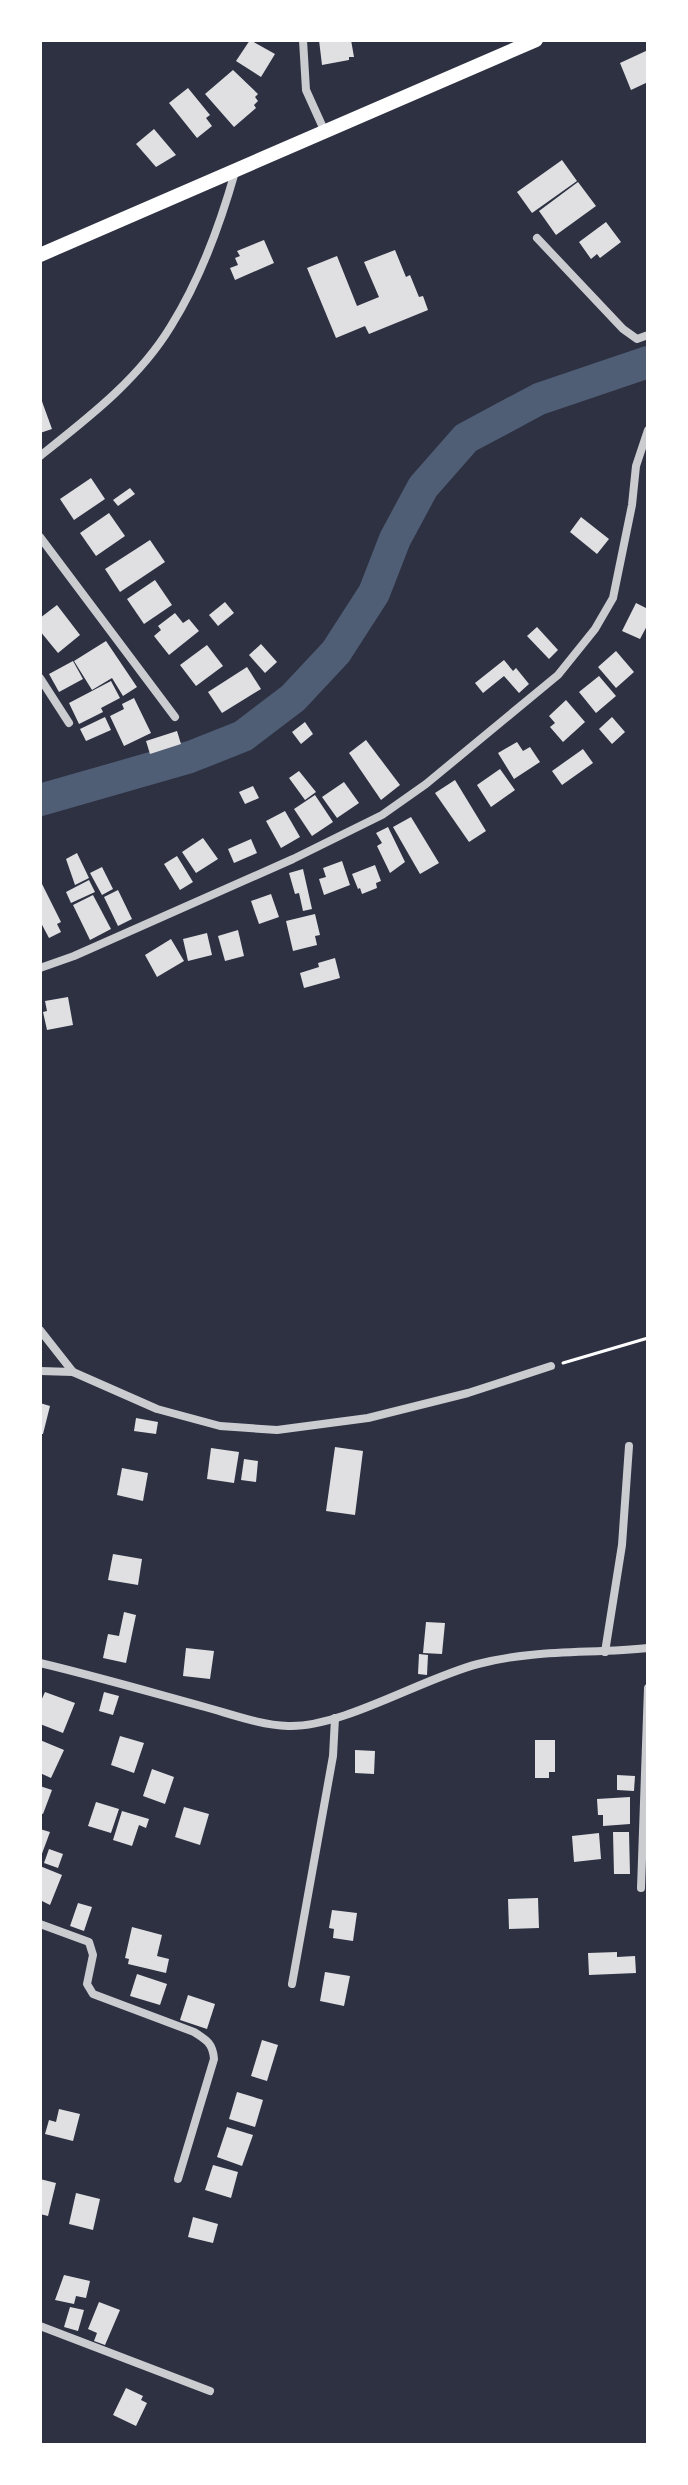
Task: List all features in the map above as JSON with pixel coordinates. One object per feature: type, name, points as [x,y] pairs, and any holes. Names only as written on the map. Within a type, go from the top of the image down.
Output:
[{"type":"main road","points":[[40,255],[536,40]]},
{"type":"street","points":[[303,40],[306,90],[325,133]]},
{"type":"street","points":[[40,456],[97,411],[171,327],[212,245],[235,172]]},
{"type":"street","points":[[537,238],[623,329],[637,339],[648,335]]},
{"type":"street","points":[[40,968],[74,956],[293,859],[382,815],[426,784],[558,675],[595,629],[613,598],[632,505],[636,466],[648,430]]},
{"type":"street","points":[[40,537],[175,717]]},
{"type":"street","points":[[40,678],[69,723]]},
{"type":"street","points":[[40,1330],[73,1372]]},
{"type":"street","points":[[40,1371],[73,1372],[157,1409],[220,1426],[277,1430],[368,1418],[468,1393],[551,1366]]},
{"type":"street","points":[[605,1652],[622,1545],[629,1446]]},
{"type":"street","points":[[40,1663],[288,1726],[335,1718],[477,1664],[541,1653],[648,1648]]},
{"type":"street","points":[[641,1888],[648,1688]]},
{"type":"street","points":[[292,1984],[333,1756],[335,1718]]},
{"type":"street","points":[[40,1924],[89,1942],[93,1955],[87,1984],[93,1994],[194,2032],[207,2039],[213,2048],[214,2059],[178,2179]]},
{"type":"street","points":[[40,2326],[210,2391]]},
{"type":"path","points":[[551,1366],[648,1338]]},
{"type":"building","points":[[250,40],[275,54],[261,77],[236,61]]},
{"type":"building","points":[[319,40],[351,40],[354,57],[322,65]]},
{"type":"building","points":[[648,50],[648,82],[631,90],[620,63]]},
{"type":"building","points":[[233,70],[258,94],[255,97],[258,101],[254,105],[256,108],[234,127],[205,94]]},
{"type":"building","points":[[188,88],[210,115],[206,118],[212,126],[197,138],[169,103]]},
{"type":"building","points":[[154,129],[176,155],[156,167],[136,144]]},
{"type":"building","points":[[562,160],[577,181],[532,213],[517,192]]},
{"type":"building","points":[[578,182],[596,206],[556,235],[539,211]]},
{"type":"building","points":[[606,222],[621,242],[600,258],[597,254],[591,259],[579,242]]},
{"type":"building","points":[[264,240],[274,263],[235,280],[230,268],[238,265],[235,258],[240,256],[237,251]]},
{"type":"building","points":[[395,250],[406,277],[410,275],[428,310],[369,334],[365,326],[336,338],[307,268],[337,256],[357,306],[379,297],[364,262]]},
{"type":"building","points":[[40,396],[52,429],[40,433]]},
{"type":"building","points":[[91,478],[105,499],[74,520],[60,499]]},
{"type":"building","points":[[130,488],[135,494],[118,506],[113,500]]},
{"type":"building","points":[[109,513],[125,536],[96,556],[80,533]]},
{"type":"building","points":[[581,517],[609,539],[597,554],[570,532]]},
{"type":"building","points":[[150,540],[165,562],[120,592],[105,569]]},
{"type":"building","points":[[155,580],[172,605],[144,624],[127,599]]},
{"type":"building","points":[[225,602],[234,613],[218,626],[209,615]]},
{"type":"building","points":[[636,603],[648,609],[648,624],[640,639],[622,631]]},
{"type":"building","points":[[57,605],[80,635],[58,653],[40,631],[40,618]]},
{"type":"building","points":[[175,613],[183,623],[189,619],[199,631],[169,655],[154,636],[161,630],[158,626]]},
{"type":"building","points":[[537,627],[558,650],[549,659],[527,636]]},
{"type":"building","points":[[106,641],[137,687],[123,696],[112,678],[92,690],[74,661]]},
{"type":"building","points":[[261,644],[277,662],[265,673],[249,655]]},
{"type":"building","points":[[207,645],[223,666],[196,686],[180,665]]},
{"type":"building","points":[[616,651],[634,672],[616,688],[598,667]]},
{"type":"building","points":[[504,660],[513,671],[516,668],[529,684],[519,693],[504,676],[483,693],[475,683]]},
{"type":"building","points":[[73,661],[83,679],[59,692],[49,674]]},
{"type":"building","points":[[247,667],[261,689],[222,713],[208,692]]},
{"type":"building","points":[[599,676],[616,696],[596,713],[579,692]]},
{"type":"building","points":[[111,681],[120,698],[101,708],[103,712],[79,724],[69,703]]},
{"type":"building","points":[[134,698],[151,733],[124,746],[110,716],[124,709],[122,704]]},
{"type":"building","points":[[566,700],[585,722],[563,742],[550,727],[555,723],[549,716]]},
{"type":"building","points":[[105,717],[111,730],[86,741],[80,729]]},
{"type":"building","points":[[612,717],[625,732],[612,744],[599,729]]},
{"type":"building","points":[[305,722],[313,734],[301,744],[292,732]]},
{"type":"building","points":[[177,731],[181,744],[150,754],[146,741]]},
{"type":"building","points":[[366,740],[400,785],[381,800],[349,753]]},
{"type":"building","points":[[517,742],[523,751],[530,747],[540,762],[514,779],[498,753]]},
{"type":"building","points":[[583,749],[593,763],[562,785],[552,771]]},
{"type":"building","points":[[500,769],[515,790],[491,807],[477,785]]},
{"type":"building","points":[[299,771],[316,792],[305,800],[289,778]]},
{"type":"building","points":[[455,780],[486,831],[469,842],[435,793]]},
{"type":"building","points":[[344,782],[359,803],[337,818],[322,797]]},
{"type":"building","points":[[253,786],[259,798],[245,804],[239,792]]},
{"type":"building","points":[[315,795],[333,822],[312,836],[294,809]]},
{"type":"building","points":[[285,811],[300,837],[281,848],[266,821]]},
{"type":"building","points":[[411,817],[439,863],[420,874],[393,827]]},
{"type":"building","points":[[388,827],[405,862],[390,873],[377,846],[382,843],[376,833]]},
{"type":"building","points":[[203,838],[218,859],[196,873],[182,852]]},
{"type":"building","points":[[251,839],[257,853],[234,863],[228,849]]},
{"type":"building","points":[[77,853],[89,878],[75,885],[66,859]]},
{"type":"building","points":[[177,856],[193,882],[180,890],[164,864]]},
{"type":"building","points":[[342,861],[350,885],[324,895],[319,879],[326,877],[323,868]]},
{"type":"building","points":[[375,865],[381,881],[376,883],[377,888],[362,894],[352,874]]},
{"type":"building","points":[[102,867],[113,889],[102,895],[90,873]]},
{"type":"building","points":[[303,869],[312,909],[303,911],[299,893],[295,894],[289,873]]},
{"type":"building","points":[[40,880],[61,922],[57,924],[61,932],[49,938],[40,921]]},
{"type":"building","points":[[89,880],[95,892],[71,903],[66,892]]},
{"type":"building","points":[[118,890],[132,919],[118,926],[104,897]]},
{"type":"building","points":[[271,894],[279,917],[259,924],[251,901]]},
{"type":"building","points":[[93,895],[111,929],[90,940],[73,905]]},
{"type":"building","points":[[315,914],[320,935],[315,936],[317,945],[293,951],[286,921]]},
{"type":"building","points":[[238,930],[244,956],[225,961],[218,936]]},
{"type":"building","points":[[207,933],[212,955],[188,961],[183,939]]},
{"type":"building","points":[[171,939],[184,961],[157,977],[145,955]]},
{"type":"building","points":[[335,958],[340,978],[304,988],[300,973]]},
{"type":"building","points":[[68,997],[73,1025],[47,1030],[43,1012],[47,1011],[45,1001]]},
{"type":"building","points":[[40,1403],[50,1406],[43,1434],[40,1434]]},
{"type":"building","points":[[136,1418],[158,1422],[156,1434],[134,1431]]},
{"type":"building","points":[[335,1447],[363,1451],[355,1515],[326,1511]]},
{"type":"building","points":[[211,1448],[239,1452],[234,1483],[207,1479]]},
{"type":"building","points":[[244,1459],[258,1461],[256,1482],[241,1480]]},
{"type":"building","points":[[122,1468],[148,1473],[143,1501],[117,1495]]},
{"type":"building","points":[[113,1554],[142,1559],[138,1585],[108,1580]]},
{"type":"building","points":[[124,1612],[136,1615],[126,1663],[103,1658],[108,1634],[119,1636]]},
{"type":"building","points":[[426,1622],[445,1623],[442,1654],[423,1653]]},
{"type":"building","points":[[186,1648],[214,1651],[210,1679],[183,1676]]},
{"type":"building","points":[[419,1654],[428,1655],[427,1675],[418,1674]]},
{"type":"building","points":[[45,1692],[75,1703],[63,1733],[40,1724],[40,1703]]},
{"type":"building","points":[[104,1692],[119,1696],[113,1715],[99,1711]]},
{"type":"building","points":[[120,1736],[144,1743],[134,1773],[111,1765]]},
{"type":"building","points":[[40,1740],[64,1750],[51,1778],[40,1773]]},
{"type":"building","points":[[535,1740],[555,1740],[555,1772],[549,1772],[549,1778],[535,1778]]},
{"type":"building","points":[[355,1750],[375,1751],[374,1774],[355,1773]]},
{"type":"building","points":[[152,1769],[174,1777],[165,1804],[143,1796]]},
{"type":"building","points":[[617,1775],[635,1776],[634,1791],[617,1790]]},
{"type":"building","points":[[40,1786],[52,1790],[43,1814],[40,1813]]},
{"type":"building","points":[[630,1797],[630,1824],[603,1826],[603,1815],[598,1815],[597,1799]]},
{"type":"building","points":[[96,1802],[119,1809],[111,1833],[88,1826]]},
{"type":"building","points":[[184,1807],[209,1814],[200,1845],[175,1837]]},
{"type":"building","points":[[122,1811],[149,1819],[146,1828],[139,1825],[132,1846],[113,1840]]},
{"type":"building","points":[[40,1829],[50,1832],[40,1859]]},
{"type":"building","points":[[613,1832],[629,1832],[630,1874],[614,1874]]},
{"type":"building","points":[[599,1833],[601,1859],[574,1862],[572,1836]]},
{"type":"building","points":[[49,1849],[63,1854],[58,1868],[44,1863]]},
{"type":"building","points":[[40,1866],[62,1875],[50,1905],[40,1900]]},
{"type":"building","points":[[538,1898],[539,1928],[509,1929],[508,1899]]},
{"type":"building","points":[[78,1903],[92,1907],[84,1931],[70,1926]]},
{"type":"building","points":[[332,1910],[357,1913],[353,1941],[333,1938],[334,1929],[329,1928]]},
{"type":"building","points":[[132,1927],[162,1935],[157,1956],[169,1959],[166,1973],[128,1964],[129,1959],[125,1958]]},
{"type":"building","points":[[617,1952],[617,1957],[635,1956],[636,1973],[589,1975],[588,1953]]},
{"type":"building","points":[[325,1972],[350,1976],[344,2006],[320,2001]]},
{"type":"building","points":[[137,1974],[167,1984],[160,2005],[130,1996]]},
{"type":"building","points":[[188,1995],[215,2004],[207,2029],[180,2020]]},
{"type":"building","points":[[262,2040],[278,2045],[267,2081],[251,2076]]},
{"type":"building","points":[[237,2092],[263,2100],[255,2127],[229,2119]]},
{"type":"building","points":[[59,2109],[80,2114],[73,2141],[45,2134],[49,2120],[56,2122]]},
{"type":"building","points":[[227,2127],[253,2135],[242,2166],[217,2157]]},
{"type":"building","points":[[213,2165],[238,2172],[231,2198],[205,2190]]},
{"type":"building","points":[[40,2179],[56,2183],[48,2216],[40,2214]]},
{"type":"building","points":[[76,2193],[100,2199],[93,2230],[69,2224]]},
{"type":"building","points":[[193,2217],[218,2224],[213,2243],[188,2237]]},
{"type":"building","points":[[64,2275],[90,2281],[86,2298],[76,2296],[74,2304],[55,2300]]},
{"type":"building","points":[[99,2302],[120,2310],[105,2345],[94,2341],[97,2333],[88,2329]]},
{"type":"building","points":[[70,2307],[84,2310],[78,2331],[64,2327]]},
{"type":"building","points":[[126,2388],[143,2396],[141,2400],[147,2403],[136,2426],[113,2415]]},
{"type":"waterway","points":[[40,800],[190,757],[243,736],[293,698],[336,652],[374,593],[395,539],[423,487],[466,438],[539,399],[648,362]]}]
